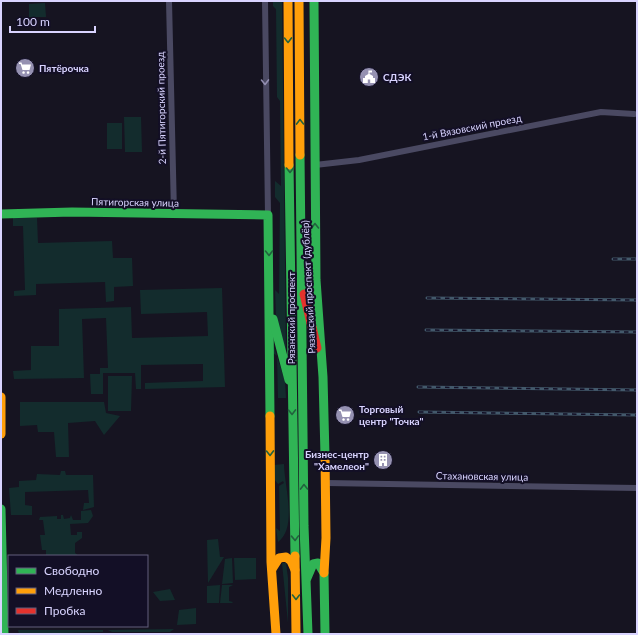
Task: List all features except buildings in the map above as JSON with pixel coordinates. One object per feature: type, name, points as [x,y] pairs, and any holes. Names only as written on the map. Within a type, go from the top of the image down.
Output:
[{"type":"main road","name":"Рязанский проспект","points":[[288,1],[291,391],[296,572],[296,634]]},
{"type":"main road","name":"Рязанский проспект","points":[[299,1],[306,583],[308,634]]},
{"type":"main road","name":"Рязанский проспект (дублёр)","points":[[314,1],[316,280],[326,443],[326,538],[324,573],[325,634]]},
{"type":"main road","name":"Пятигорская улица","points":[[1,214],[268,214]]},
{"type":"main road","points":[[268,214],[270,301],[268,325],[271,566],[276,634]]},
{"type":"main road","points":[[302,285],[323,377]]},
{"type":"main road","points":[[270,301],[275,330],[291,391]]},
{"type":"main road","points":[[1,397],[1,434]]},
{"type":"main road","points":[[1,509],[2,613],[4,634]]},
{"type":"main road","points":[[306,583],[312,564],[324,546],[326,538]]},
{"type":"main road","points":[[271,566],[279,558],[286,557],[291,561],[296,572]]},
{"type":"main road","points":[[312,564],[318,563],[324,573]]},
{"type":"street","name":"2-й Пятигорский проезд","points":[[169,1],[174,214]]},
{"type":"street","points":[[264,1],[268,214]]},
{"type":"street","name":"1-й Вязовский проезд","points":[[315,165],[360,160],[601,112],[634,114]]},
{"type":"street","name":"Стахановская улица","points":[[326,483],[637,488]]},
{"type":"green space","points":[[273,1],[282,1],[286,352],[276,317],[275,290],[279,294],[280,203],[275,197],[275,181],[281,186],[280,101],[277,97],[276,9],[273,6]]},
{"type":"green space","points":[[45,3],[46,17],[29,17],[29,4]]},
{"type":"green space","points":[[124,117],[141,117],[142,152],[125,152]]},
{"type":"green space","points":[[107,123],[122,123],[122,149],[107,149]]},
{"type":"green space","points":[[13,218],[37,218],[38,243],[112,241],[113,258],[132,258],[133,286],[114,287],[114,301],[106,302],[105,282],[36,284],[36,295],[14,296],[14,291],[25,290],[23,226],[13,226]]},
{"type":"green space","points":[[222,288],[225,387],[145,389],[145,383],[203,381],[203,364],[141,365],[141,389],[136,389],[135,373],[103,373],[103,394],[91,394],[90,374],[100,374],[100,368],[108,368],[106,318],[82,319],[84,378],[14,379],[13,371],[31,370],[31,346],[59,346],[59,309],[131,307],[132,338],[208,336],[207,312],[141,314],[140,290]]},
{"type":"green space","points":[[273,344],[277,356],[272,352]]},
{"type":"green space","points":[[277,356],[285,381],[286,398],[278,398]]},
{"type":"green space","points":[[108,376],[132,376],[131,411],[108,411]]},
{"type":"green space","points":[[20,402],[104,402],[106,413],[120,416],[104,435],[95,421],[68,423],[69,457],[56,457],[54,432],[38,432],[37,425],[20,426]]},
{"type":"green space","points":[[284,464],[289,516],[284,535],[278,542],[276,528],[280,531],[279,486],[284,483],[283,481],[278,484],[274,479],[274,465]]},
{"type":"green space","points":[[61,471],[65,471],[66,475],[93,475],[94,507],[83,510],[84,503],[89,503],[88,490],[25,492],[25,505],[32,506],[32,515],[11,515],[9,488],[19,487],[19,481],[36,480],[37,474],[60,475]]},
{"type":"green space","points":[[91,510],[93,516],[88,523],[70,524],[71,535],[77,535],[77,532],[82,532],[82,538],[75,543],[75,553],[78,555],[46,555],[46,550],[42,550],[40,535],[45,535],[43,520],[39,520],[40,517],[57,516],[57,519],[61,519],[61,515],[63,515],[64,519],[70,518],[71,515],[73,520],[81,520],[81,511]]},
{"type":"green space","points":[[218,539],[220,557],[224,557],[208,583],[207,540]]},
{"type":"green space","points":[[232,558],[233,583],[222,584],[225,559]]},
{"type":"green space","points":[[234,558],[256,558],[256,579],[235,580]]},
{"type":"green space","points":[[282,563],[286,563],[288,578],[288,623]]},
{"type":"green space","points":[[220,585],[219,603],[207,603],[207,586]]},
{"type":"green space","points":[[222,585],[233,585],[229,587],[229,601],[233,602],[232,603],[220,603]]},
{"type":"green space","points":[[170,589],[175,600],[160,601],[153,592]]},
{"type":"green space","points":[[196,608],[196,624],[177,625],[179,610]]},
{"type":"green space","points":[[174,629],[170,632],[112,632],[108,630]]},
{"type":"green space","points":[[18,630],[103,630],[103,632],[19,634]]},
{"type":"railway","points":[[613,259],[637,259]]},
{"type":"railway","points":[[427,298],[637,300]]},
{"type":"railway","points":[[426,330],[637,332]]},
{"type":"railway","points":[[418,387],[637,390]]},
{"type":"railway","points":[[419,412],[637,415]]},
{"type":"traffic: fast","points":[[314,1],[316,280],[323,377],[325,456]]},
{"type":"traffic: fast","points":[[300,155],[304,526],[308,634]]},
{"type":"traffic: fast","points":[[289,165],[295,556]]},
{"type":"traffic: fast","points":[[1,214],[72,212],[268,215],[270,416]]},
{"type":"traffic: fast","points":[[273,319],[289,380]]},
{"type":"traffic: fast","points":[[1,509],[4,634]]},
{"type":"traffic: fast","points":[[307,578],[313,564],[318,563],[324,573],[325,634]]},
{"type":"traffic: slow","points":[[288,1],[289,165]]},
{"type":"traffic: slow","points":[[299,1],[300,155]]},
{"type":"traffic: slow","points":[[1,397],[1,434]]},
{"type":"traffic: slow","points":[[270,416],[271,562],[276,634]]},
{"type":"traffic: slow","points":[[324,573],[326,538],[325,456]]},
{"type":"traffic: slow","points":[[295,556],[296,634]]},
{"type":"traffic: slow","points":[[272,569],[279,558],[286,557],[291,561],[295,570]]},
{"type":"traffic: jam","points":[[304,294],[317,348]]},
{"type":"place","name":"Пятёрочка","points":[[25,68]]},
{"type":"place","name":"СДЭК","points":[[369,77]]},
{"type":"place","name":"Торговый центр \"Точка\"","points":[[345,415]]},
{"type":"place","name":"Бизнес-центр \"Хамелеон\"","points":[[383,460]]}]
